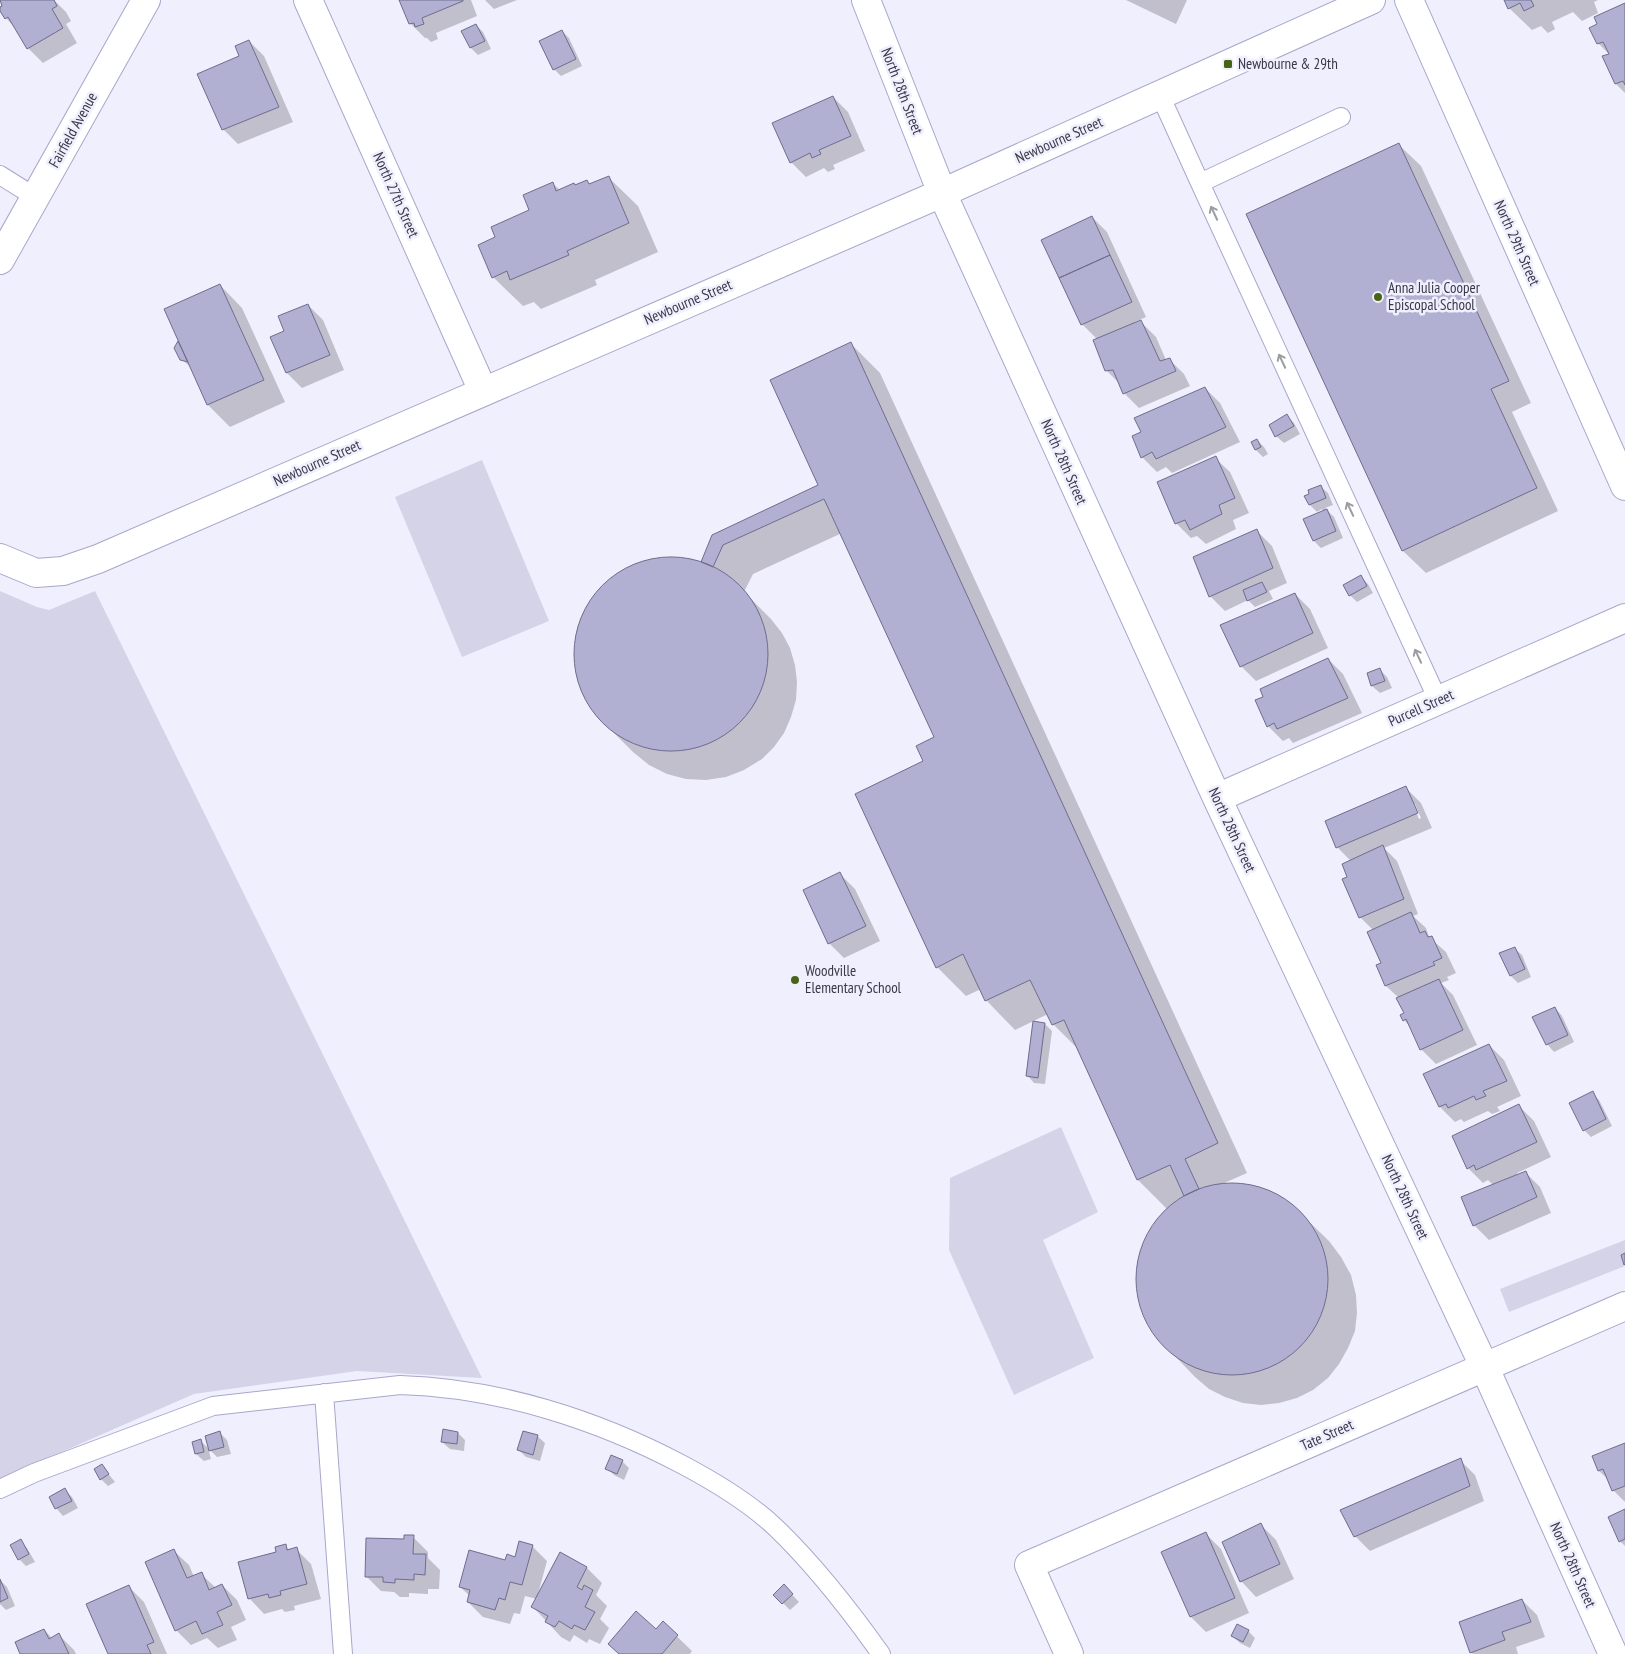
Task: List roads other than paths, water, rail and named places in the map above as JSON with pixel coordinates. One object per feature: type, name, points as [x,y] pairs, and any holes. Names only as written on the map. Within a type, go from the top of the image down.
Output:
[{"type":"street","name":"Fairfield Avenue","points":[[0,260],[146,0]]},
{"type":"street","name":"North 27th Street","points":[[308,0],[483,391]]},
{"type":"street","name":"North 28th Street","points":[[866,0],[942,193],[1217,798],[1484,1366],[1614,1654]]},
{"type":"street","name":"Newbourne Street","points":[[0,558],[36,573],[63,571],[98,559],[942,193],[1372,0]]},
{"type":"street","name":"North 29th Street","points":[[1409,0],[1625,486]]},
{"type":"street","name":"Purcell Street","points":[[1217,798],[1625,618]]},
{"type":"street","name":"Tate Street","points":[[1069,1654],[1029,1565],[1625,1306]]},
{"type":"lane","points":[[1160,95],[1438,700]]},
{"type":"lane","points":[[1200,183],[1341,117]]},
{"type":"lane","points":[[0,175],[35,197]]},
{"type":"lane","points":[[0,1489],[34,1473],[213,1406],[400,1385],[431,1386],[480,1394],[528,1404],[576,1418],[658,1452],[726,1490],[773,1525],[800,1552],[881,1654]]},
{"type":"lane","points":[[324,1393],[343,1654]]},
{"type":"place","name":"Newbourne & 29th","points":[[1228,64]]},
{"type":"place","name":"Anna Julia Cooper Episcopal School","points":[[1378,297]]},
{"type":"place","name":"Woodville Elementary School","points":[[795,980]]}]
